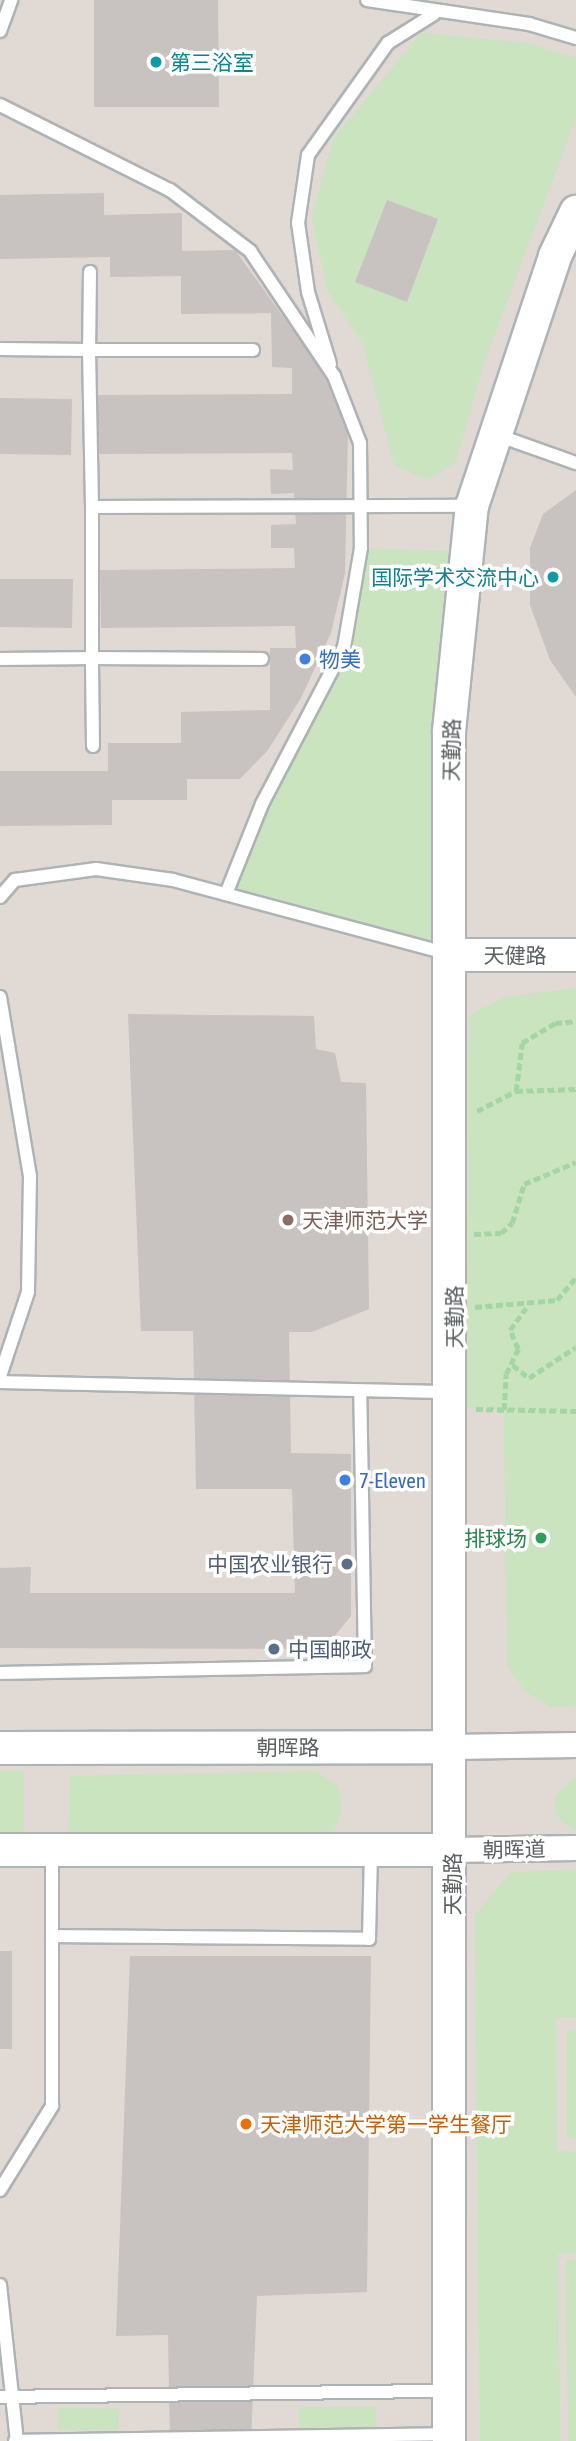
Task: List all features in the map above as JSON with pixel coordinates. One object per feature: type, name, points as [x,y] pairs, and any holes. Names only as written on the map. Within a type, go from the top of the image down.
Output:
[{"type":"street","name":"天勤路","points":[[449,2438],[454,1399],[454,956],[450,731],[472,506],[555,256],[576,212]]},
{"type":"street","name":"天健路","points":[[454,956],[576,956]]},
{"type":"street","name":"朝晖路","points":[[0,1748],[576,1745]]},
{"type":"street","name":"朝晖道","points":[[452,1850],[576,1848]]},
{"type":"street","points":[[0,1850],[452,1850]]},
{"type":"lane","points":[[367,0],[434,14],[528,24],[576,38]]},
{"type":"lane","points":[[0,31],[7,8]]},
{"type":"lane","points":[[226,894],[262,804],[344,647],[361,548],[360,443],[334,376],[308,292],[299,223],[308,155],[388,43],[434,14]]},
{"type":"lane","points":[[0,105],[170,190],[250,251],[334,376]]},
{"type":"lane","points":[[90,272],[93,746]]},
{"type":"lane","points":[[0,349],[253,350]]},
{"type":"lane","points":[[496,435],[576,463]]},
{"type":"lane","points":[[92,507],[361,511],[472,506]]},
{"type":"lane","points":[[0,659],[261,659]]},
{"type":"lane","points":[[0,897],[15,880],[96,869],[226,894],[454,956]]},
{"type":"lane","points":[[0,997],[30,1176],[28,1292],[0,1376]]},
{"type":"lane","points":[[0,1382],[360,1392],[454,1399]]},
{"type":"lane","points":[[0,1673],[365,1666],[360,1392]]},
{"type":"lane","points":[[0,2190],[52,2106],[52,1850]]},
{"type":"lane","points":[[52,1936],[369,1939],[371,1850]]},
{"type":"lane","points":[[0,2285],[15,2397],[17,2441],[449,2438]]},
{"type":"lane","points":[[0,2397],[449,2391]]},
{"type":"path","points":[[516,1091],[522,1043],[555,1023],[576,1021]]},
{"type":"path","points":[[454,1113],[484,1109],[516,1091],[576,1089]]},
{"type":"path","points":[[454,1231],[501,1233],[512,1223],[524,1185],[576,1162]]},
{"type":"path","points":[[454,1303],[527,1308],[557,1300],[576,1277]]},
{"type":"path","points":[[504,1410],[506,1374],[513,1365],[518,1349],[510,1330],[527,1308]]},
{"type":"path","points":[[513,1365],[520,1375],[542,1374],[576,1347]]},
{"type":"path","points":[[454,1399],[504,1410],[576,1411]]},
{"type":"shaded area","name":"天津师范大学","points":[[0,0],[576,0],[576,2441],[0,2441]]},
{"type":"green space","points":[[421,33],[528,43],[576,58],[576,118],[484,363],[456,462],[427,480],[394,465],[363,344],[327,290],[312,217],[333,139]]},
{"type":"green space","points":[[361,548],[467,552],[454,955],[226,894],[344,647]]},
{"type":"green space","points":[[576,988],[576,1706],[549,1707],[525,1691],[507,1665],[504,1410],[466,1408],[470,1015],[505,997]]},
{"type":"green space","points":[[0,1771],[24,1771],[24,1841],[0,1841]]},
{"type":"green space","points":[[316,1771],[339,1787],[342,1811],[332,1836],[68,1841],[70,1776]]},
{"type":"green space","points":[[576,1776],[576,1832],[556,1815],[555,1796]]},
{"type":"green space","points":[[576,1870],[576,2017],[556,2018],[557,2151],[576,2152],[576,2253],[558,2253],[560,2441],[480,2441],[475,1915],[511,1872]]},
{"type":"green space","points":[[567,2030],[576,2030],[576,2138],[567,2138]]},
{"type":"green space","points":[[566,2260],[576,2260],[576,2441],[568,2441]]},
{"type":"green space","points":[[299,2407],[376,2407],[376,2430],[299,2430]]},
{"type":"green space","points":[[58,2408],[119,2409],[119,2430],[58,2430]]},
{"type":"building","name":"第三浴室","points":[[94,0],[218,0],[219,107],[94,107]]},
{"type":"building","points":[[104,193],[104,215],[182,213],[182,251],[235,250],[329,380],[348,430],[345,573],[331,633],[301,698],[268,750],[240,779],[187,779],[187,800],[112,800],[112,825],[0,826],[0,771],[108,771],[108,743],[181,743],[181,712],[270,710],[270,648],[296,648],[295,626],[101,628],[100,570],[295,568],[294,548],[271,548],[271,525],[296,524],[294,493],[271,494],[270,469],[293,470],[292,453],[98,454],[97,395],[292,394],[292,368],[272,367],[271,313],[181,314],[181,276],[110,277],[110,257],[0,259],[0,195]]},
{"type":"building","points":[[387,200],[438,219],[407,302],[355,282]]},
{"type":"building","points":[[0,398],[72,399],[71,455],[0,454]]},
{"type":"building","name":"国际学术交流中心","points":[[576,490],[576,697],[550,660],[530,605],[530,548],[543,514]]},
{"type":"building","points":[[0,579],[73,579],[72,628],[0,627]]},
{"type":"building","points":[[128,1014],[314,1016],[316,1049],[335,1053],[341,1082],[366,1083],[369,1309],[312,1332],[289,1332],[291,1453],[351,1454],[351,1616],[324,1649],[0,1648],[0,1568],[31,1567],[30,1593],[295,1593],[292,1489],[196,1489],[193,1331],[141,1331]]},
{"type":"building","points":[[0,1951],[12,1951],[12,2049],[0,2049]]},
{"type":"building","name":"天津师范大学第一学生餐厅","points":[[130,1956],[371,1956],[367,2292],[257,2296],[251,2441],[170,2441],[168,2335],[116,2336]]},
{"type":"place","name":"第三浴室","points":[[156,62]]},
{"type":"place","name":"国际学术交流中心","points":[[553,577]]},
{"type":"place","name":"物美","points":[[305,659]]},
{"type":"place","name":"天津师范大学","points":[[288,1220]]},
{"type":"place","name":"7-Eleven","points":[[345,1480]]},
{"type":"place","name":"排球场","points":[[541,1538]]},
{"type":"place","name":"中国农业银行","points":[[347,1564]]},
{"type":"place","name":"中国邮政","points":[[274,1649]]},
{"type":"place","name":"天津师范大学第一学生餐厅","points":[[246,2124]]}]
